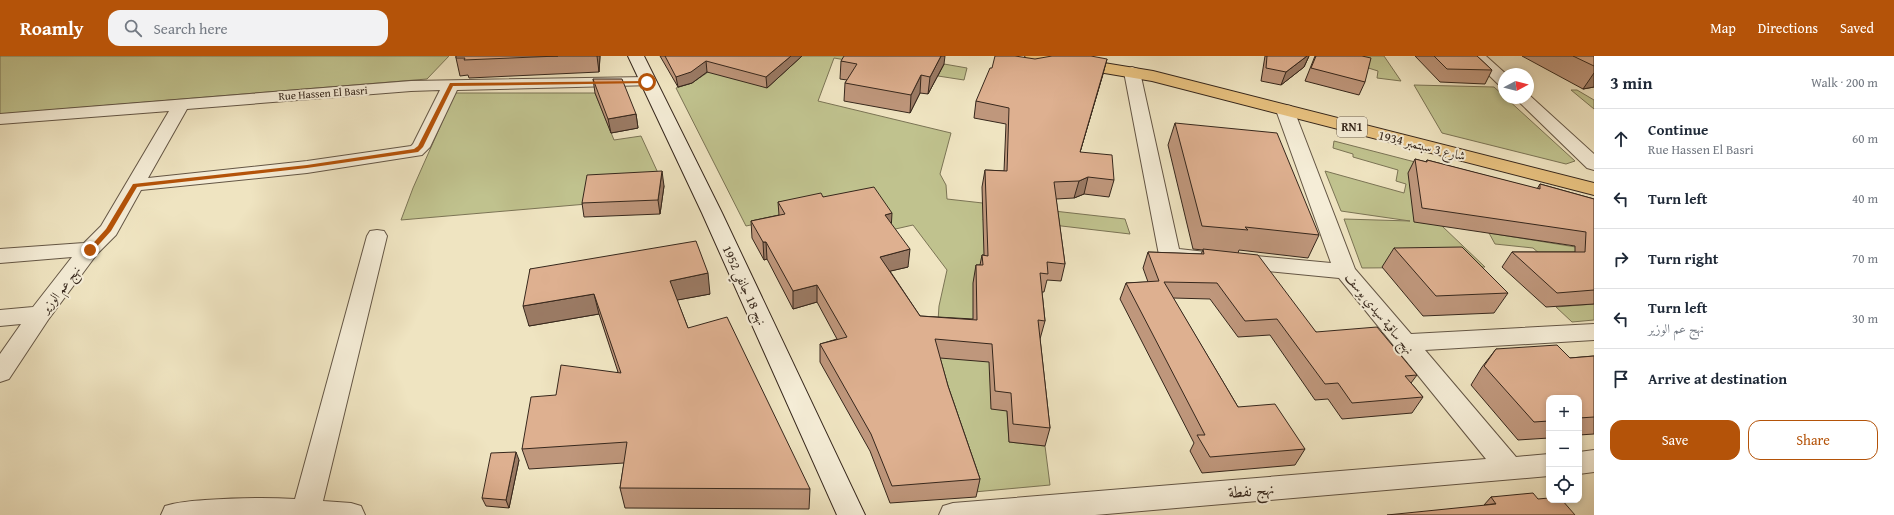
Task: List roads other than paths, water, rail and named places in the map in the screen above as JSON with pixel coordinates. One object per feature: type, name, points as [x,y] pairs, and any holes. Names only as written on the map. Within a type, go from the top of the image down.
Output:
[{"type":"main road","name":"شارع 3 سبتمبر 1934","points":[[1033,56],[1132,72],[1594,189]]},
{"type":"main road","name":"شارع 3 سبتمبر 1934","points":[[1072,56],[1110,68]]},
{"type":"street","name":"نهج 18 جانفي 1952","points":[[636,56],[647,82],[712,213],[851,515]]},
{"type":"street","points":[[1477,56],[1498,75]]},
{"type":"street","points":[[1132,72],[1170,255],[1345,271]]},
{"type":"street","name":"Rue Hassen El Basri","points":[[0,119],[316,93],[452,84],[647,82]]},
{"type":"street","points":[[135,185],[307,167],[416,150],[420,147],[452,84]]},
{"type":"street","name":"نهج عم الوزير","points":[[0,373],[40,314],[90,250],[109,230],[181,104]]},
{"type":"street","points":[[1529,104],[1594,164]]},
{"type":"street","name":"نهج ساقية سيدي يوسف","points":[[1285,110],[1345,271],[1510,468]]},
{"type":"street","points":[[305,513],[377,236]]},
{"type":"street","points":[[0,256],[90,250]]},
{"type":"street","points":[[0,318],[40,314]]},
{"type":"street","points":[[1404,343],[1594,332]]},
{"type":"street","points":[[1582,463],[1594,461]]},
{"type":"street","name":"نهج نفطة","points":[[953,515],[1546,465]]},
{"type":"street","points":[[175,515],[232,510],[269,509],[305,513],[351,515]]}]
